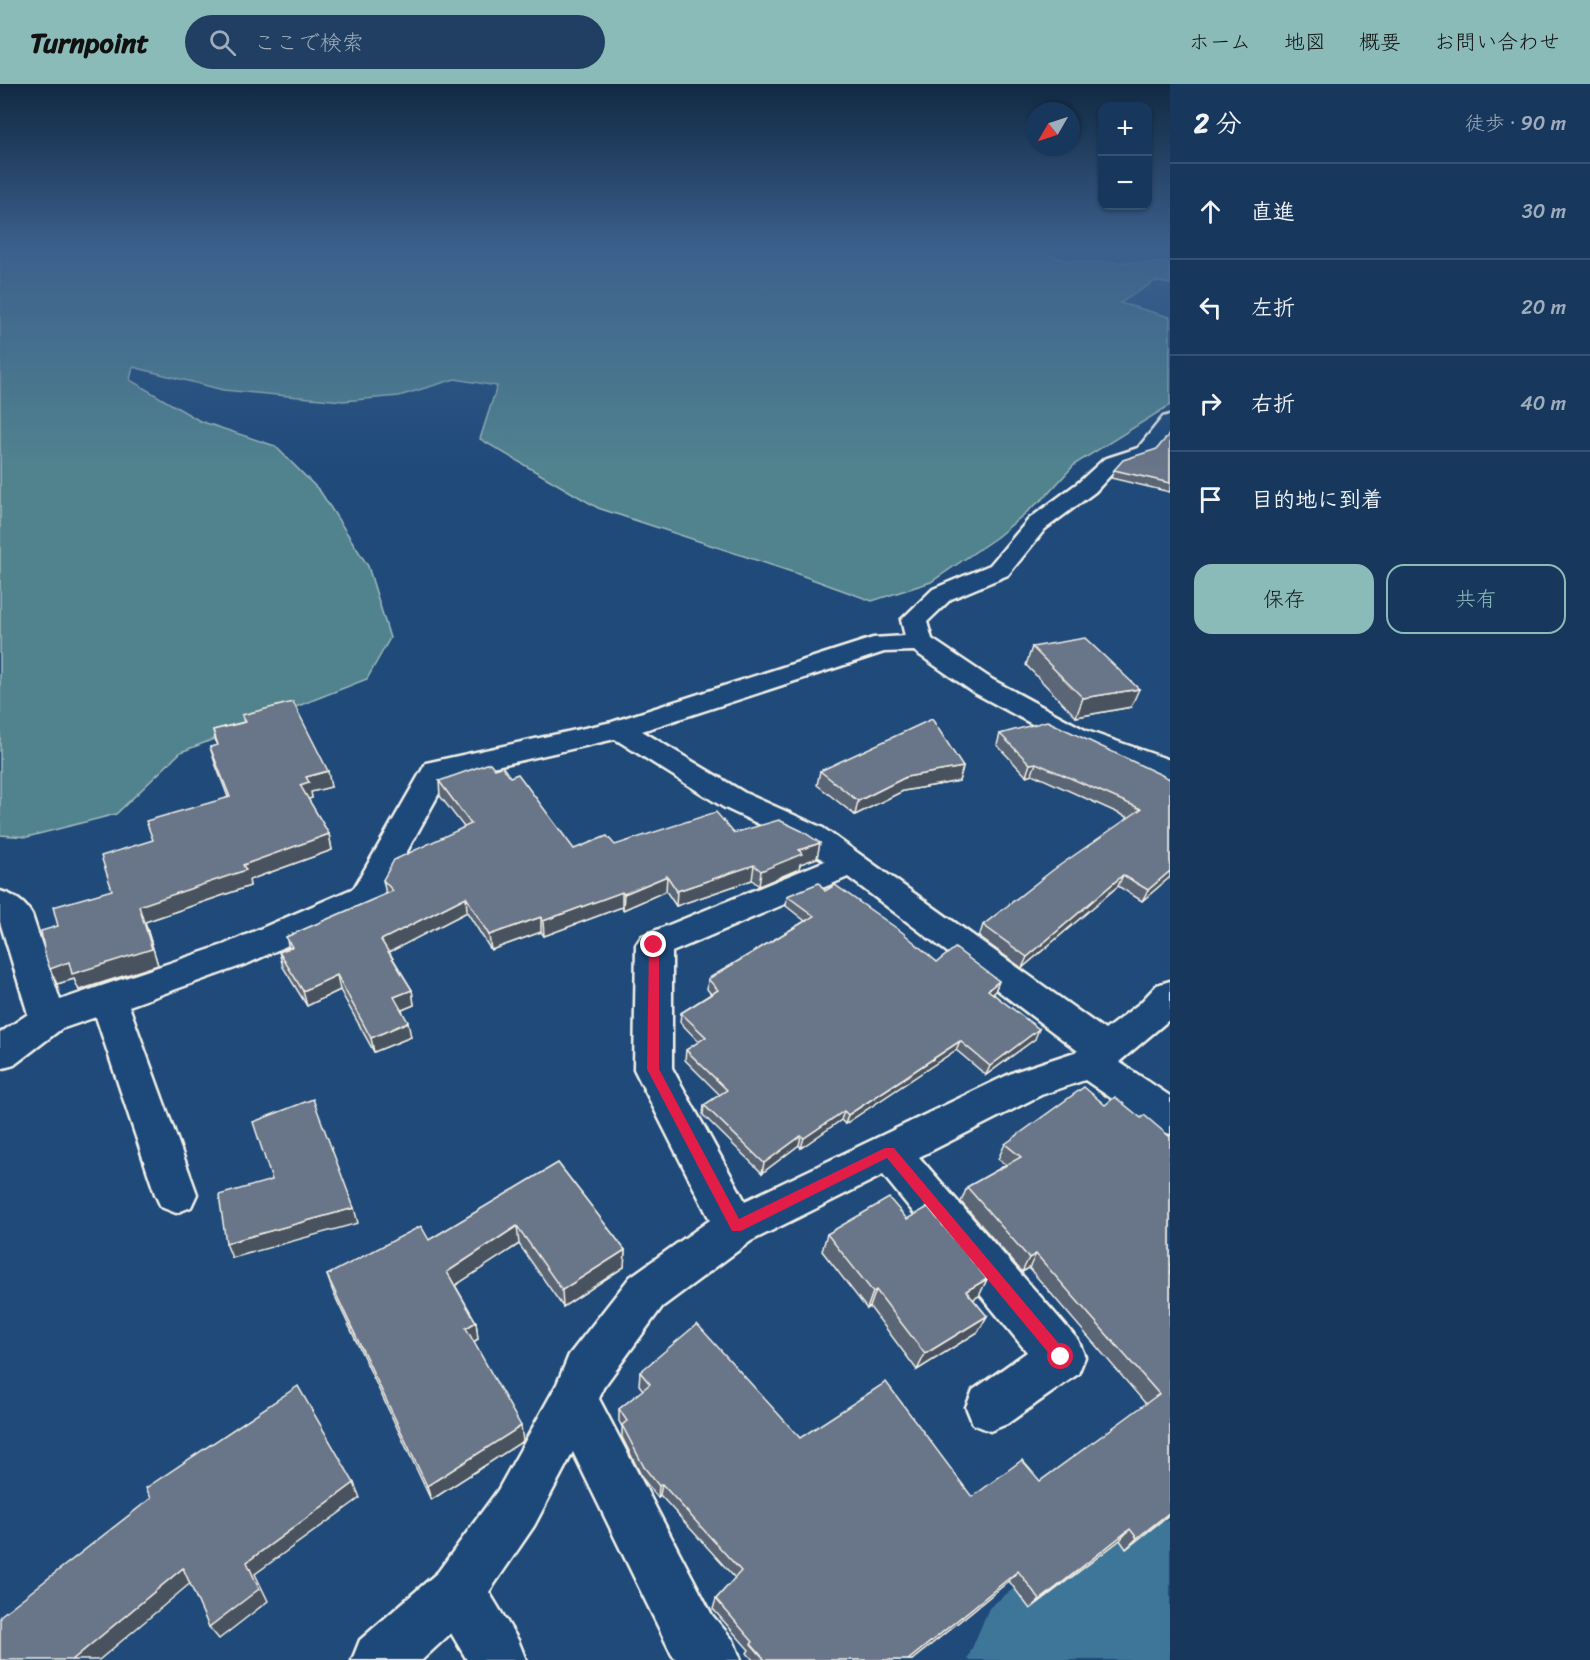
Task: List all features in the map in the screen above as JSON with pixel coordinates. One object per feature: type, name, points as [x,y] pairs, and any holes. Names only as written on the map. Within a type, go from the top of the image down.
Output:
[{"type":"street","points":[[1145,452],[1170,421]]},
{"type":"street","points":[[920,643],[914,620],[942,594],[999,570],[1038,524],[1087,487],[1111,463],[1145,452],[1170,456]]},
{"type":"street","points":[[0,1054],[48,1019],[236,954],[366,896],[437,770],[620,729],[882,644],[920,643],[983,686],[1077,737],[1170,771]]},
{"type":"street","points":[[620,729],[734,800],[812,836],[851,863],[1098,1057],[1170,1117]]},
{"type":"street","points":[[736,1227],[653,1069],[654,945],[851,863]]},
{"type":"street","points":[[0,903],[15,915],[48,1019]]},
{"type":"street","points":[[380,1660],[457,1592],[516,1508],[574,1401],[586,1372],[646,1292],[736,1227],[1028,1083],[1098,1057],[1153,1013],[1170,995]]},
{"type":"street","points":[[108,999],[176,1194]]},
{"type":"street","points":[[889,1152],[1061,1357],[990,1407]]},
{"type":"street","points":[[574,1401],[692,1635],[713,1660]]},
{"type":"street","points":[[457,1592],[498,1660]]},
{"type":"green space","points":[[0,322],[1170,322],[1170,405],[1075,464],[1046,496],[997,537],[931,582],[872,601],[598,508],[480,439],[497,386],[455,379],[399,396],[343,401],[223,390],[133,367],[130,380],[200,421],[275,446],[320,491],[368,566],[390,638],[367,679],[181,752],[116,814],[27,837],[0,835]]},
{"type":"building","points":[[1170,433],[1170,483],[1114,470],[1123,460],[1157,449]]},
{"type":"building","points":[[1085,638],[1139,689],[1083,698],[1032,647]]},
{"type":"building","points":[[293,702],[328,771],[306,777],[309,782],[300,785],[329,834],[243,865],[246,870],[139,906],[152,949],[72,974],[69,962],[50,969],[41,931],[58,926],[53,907],[112,890],[101,856],[153,840],[146,821],[230,797],[210,747],[218,745],[213,730],[246,722],[242,715]]},
{"type":"building","points":[[932,719],[963,767],[906,777],[858,801],[820,771]]},
{"type":"building","points":[[1047,721],[1170,779],[1170,871],[1148,890],[1123,875],[1027,957],[983,925],[1053,870],[1141,809],[1036,763],[1030,764],[1000,734]]},
{"type":"building","points":[[490,763],[495,769],[502,766],[510,777],[518,774],[574,849],[607,836],[615,845],[716,812],[734,833],[779,820],[820,843],[799,850],[802,854],[761,871],[754,865],[677,891],[667,876],[624,894],[622,892],[543,921],[541,917],[489,935],[466,897],[381,940],[412,990],[394,997],[408,1022],[371,1038],[337,975],[303,991],[279,952],[292,947],[286,937],[393,891],[383,880],[394,860],[471,824],[439,781]]},
{"type":"building","points":[[819,883],[825,891],[835,885],[902,932],[937,962],[955,948],[999,981],[988,990],[1039,1029],[990,1066],[960,1041],[848,1115],[844,1111],[804,1138],[801,1136],[764,1163],[704,1105],[727,1090],[686,1050],[706,1037],[681,1013],[718,990],[708,979],[814,916],[787,896]]},
{"type":"building","points":[[1084,1087],[1105,1105],[1115,1097],[1141,1118],[1144,1115],[1170,1137],[1170,1512],[1137,1538],[1130,1529],[1040,1600],[1018,1571],[908,1660],[765,1660],[751,1644],[753,1642],[716,1599],[741,1571],[662,1484],[659,1486],[644,1467],[622,1425],[627,1421],[619,1409],[650,1384],[640,1372],[697,1324],[800,1438],[886,1382],[972,1497],[1022,1460],[1040,1481],[1159,1394],[1036,1254],[1029,1258],[967,1187],[1021,1157],[1005,1144]]},
{"type":"building","points":[[313,1099],[354,1208],[226,1243],[219,1195],[272,1180],[253,1122]]},
{"type":"building","points":[[558,1163],[625,1250],[562,1290],[517,1226],[447,1272],[476,1322],[466,1328],[521,1426],[427,1486],[327,1275],[421,1226],[429,1240]]},
{"type":"building","points":[[889,1198],[907,1219],[928,1207],[987,1279],[966,1291],[987,1316],[925,1354],[876,1290],[873,1292],[827,1234]]},
{"type":"building","points":[[298,1386],[354,1483],[247,1562],[259,1589],[209,1627],[183,1568],[72,1660],[0,1660],[0,1616],[151,1498],[146,1488]]},
{"type":"waterway","points":[[1041,1660],[1111,1602],[1170,1591]]},
{"type":"route","points":[[654,945],[653,1069],[736,1227],[889,1152],[1061,1357]]}]
